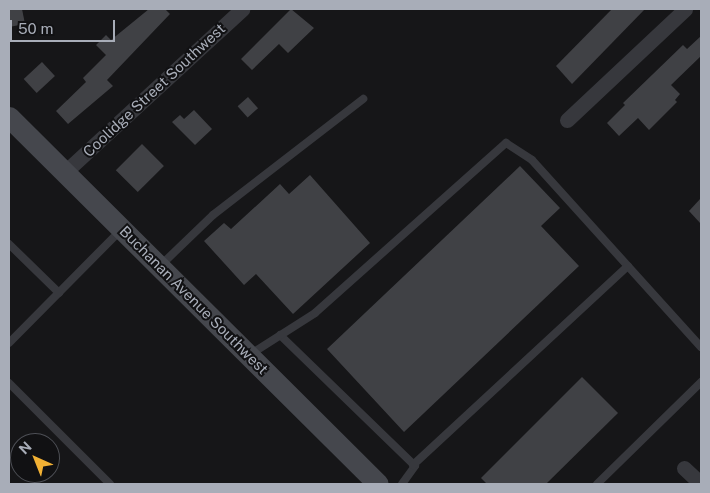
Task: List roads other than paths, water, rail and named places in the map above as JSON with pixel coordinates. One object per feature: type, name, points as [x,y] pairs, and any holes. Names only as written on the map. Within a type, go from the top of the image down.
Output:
[{"type":"street","name":"Coolidge Street Southwest","points":[[65,172],[242,9]]},
{"type":"street","points":[[567,120],[685,9]]},
{"type":"street","name":"Buchanan Avenue Southwest","points":[[9,118],[378,484]]},
{"type":"street","points":[[684,468],[701,484]]},
{"type":"lane","points":[[159,266],[213,215],[363,99]]},
{"type":"lane","points":[[249,355],[315,313],[506,143],[532,160],[701,347]]},
{"type":"lane","points":[[9,343],[122,229]]},
{"type":"lane","points":[[9,244],[59,293]]},
{"type":"lane","points":[[402,484],[413,465],[628,266]]},
{"type":"lane","points":[[280,335],[413,465]]},
{"type":"lane","points":[[597,484],[701,382]]},
{"type":"lane","points":[[9,383],[110,484]]}]
